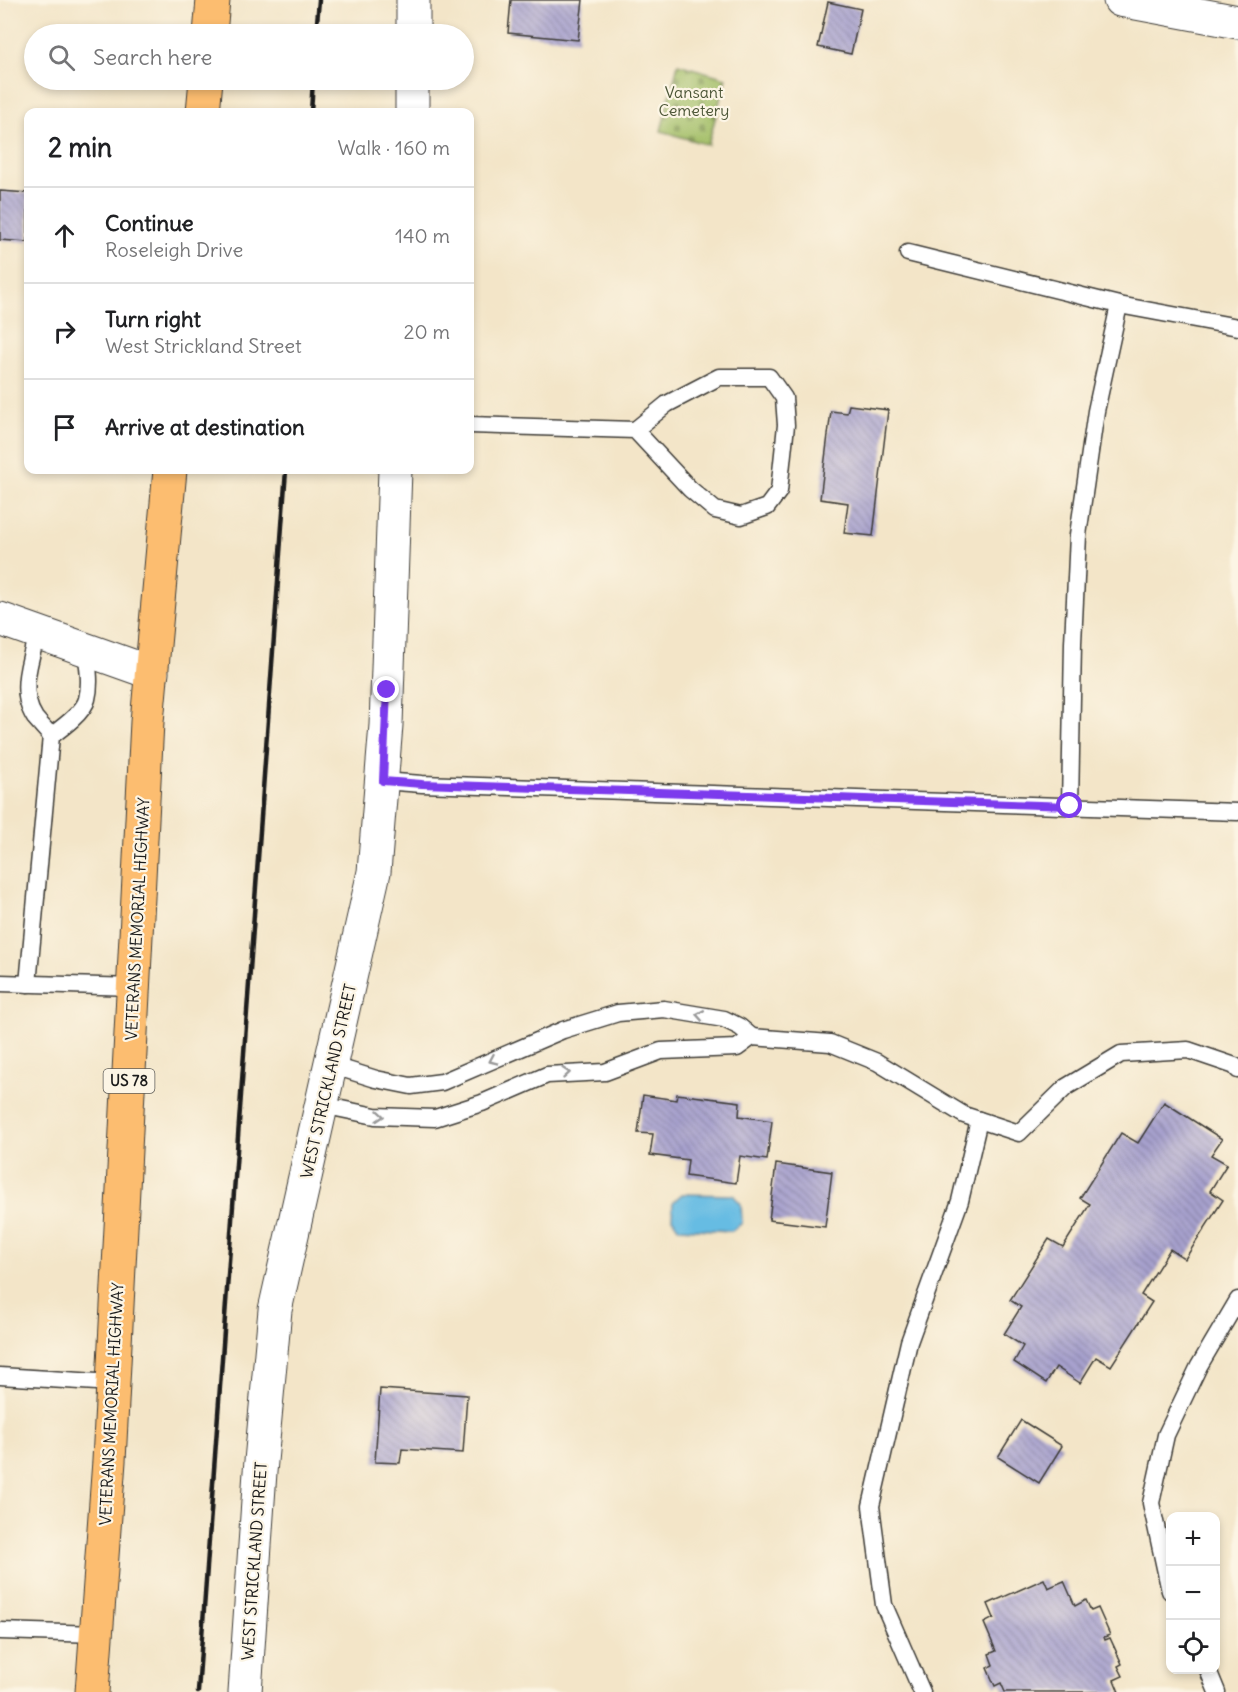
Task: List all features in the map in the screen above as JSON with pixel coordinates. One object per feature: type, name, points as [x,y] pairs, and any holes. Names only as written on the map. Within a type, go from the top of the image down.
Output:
[{"type":"main road","points":[[211,24],[213,0]]},
{"type":"main road","points":[[203,108],[205,90]]},
{"type":"main road","name":"VETERANS MEMORIAL HIGHWAY","points":[[92,1692],[113,1383],[147,722],[170,474]]},
{"type":"street","points":[[413,0],[413,24]]},
{"type":"street","points":[[1120,0],[1238,22]]},
{"type":"street","points":[[412,90],[412,108]]},
{"type":"street","name":"WEST STRICKLAND STREET","points":[[245,1692],[259,1484],[275,1310],[374,872],[383,781],[395,474]]},
{"type":"street","points":[[0,620],[152,673]]},
{"type":"lane","points":[[908,253],[1119,305],[1238,327]]},
{"type":"lane","points":[[1070,806],[1073,643],[1078,535],[1096,411],[1119,305]]},
{"type":"lane","points":[[474,425],[635,430],[667,404],[719,377],[769,377],[784,398],[786,425],[779,490],[767,507],[741,516],[715,510],[690,489],[635,430]]},
{"type":"lane","points":[[37,634],[28,669],[26,695],[34,717],[51,736]]},
{"type":"lane","points":[[28,984],[51,736],[71,720],[87,700],[86,651]]},
{"type":"lane","points":[[383,781],[1238,812]]},
{"type":"lane","points":[[0,983],[134,987]]},
{"type":"lane","points":[[331,1065],[411,1086],[442,1082],[563,1030],[618,1013],[664,1009],[724,1019],[740,1027],[752,1037],[830,1043],[877,1062],[964,1115],[1019,1133],[1066,1088],[1121,1054],[1188,1050],[1235,1066],[1238,1070]]},
{"type":"lane","points":[[322,1105],[375,1116],[435,1118],[482,1103],[548,1075],[605,1072],[661,1051],[737,1048],[752,1037]]},
{"type":"lane","points":[[922,1692],[884,1605],[871,1506],[909,1342],[960,1201],[979,1120]]},
{"type":"lane","points":[[1166,1572],[1151,1503],[1163,1446],[1199,1366],[1238,1299]]},
{"type":"lane","points":[[0,1376],[113,1383]]},
{"type":"lane","points":[[0,1631],[97,1634]]},
{"type":"lane","points":[[1210,1674],[1217,1692]]},
{"type":"green space","name":"Vansant Cemetery","points":[[678,64],[726,78],[708,145],[661,131]]},
{"type":"water","points":[[682,1194],[733,1195],[741,1204],[742,1223],[732,1231],[679,1228],[672,1218],[673,1202]]},
{"type":"building","points":[[511,0],[583,0],[578,40],[508,33]]},
{"type":"building","points":[[828,2],[861,9],[851,54],[818,47]]},
{"type":"building","points":[[0,191],[24,193],[24,242],[0,240]]},
{"type":"building","points":[[849,405],[888,410],[873,536],[844,533],[848,503],[820,499],[831,411],[847,413]]},
{"type":"building","points":[[677,1094],[740,1102],[739,1116],[772,1121],[767,1160],[740,1156],[736,1183],[686,1176],[688,1160],[650,1155],[653,1134],[638,1133],[643,1095],[676,1100]]},
{"type":"building","points":[[1164,1102],[1222,1139],[1211,1155],[1227,1164],[1210,1191],[1223,1200],[1185,1259],[1170,1249],[1141,1295],[1152,1302],[1111,1366],[1096,1357],[1080,1383],[1056,1367],[1046,1383],[1014,1362],[1023,1346],[1004,1334],[1021,1307],[1010,1300],[1049,1239],[1063,1247],[1090,1204],[1080,1198],[1121,1133],[1138,1143]]},
{"type":"building","points":[[776,1164],[832,1172],[825,1227],[769,1220]]},
{"type":"building","points":[[380,1389],[467,1395],[463,1453],[402,1449],[400,1463],[375,1462]]},
{"type":"building","points":[[1021,1420],[1062,1446],[1039,1483],[998,1457]]},
{"type":"building","points":[[1044,1579],[1048,1588],[1064,1581],[1075,1606],[1086,1600],[1091,1611],[1098,1608],[1110,1635],[1104,1637],[1105,1640],[1110,1638],[1122,1664],[1118,1666],[1123,1676],[1114,1680],[1119,1692],[1005,1692],[1001,1683],[995,1686],[987,1668],[993,1665],[989,1654],[996,1651],[984,1623],[994,1618],[988,1604]]},
{"type":"railway","points":[[317,24],[319,0]]},
{"type":"railway","points":[[311,108],[312,90]]},
{"type":"railway","points":[[198,1692],[286,474]]},
{"type":"route","points":[[387,690],[383,781],[1070,806]]}]
